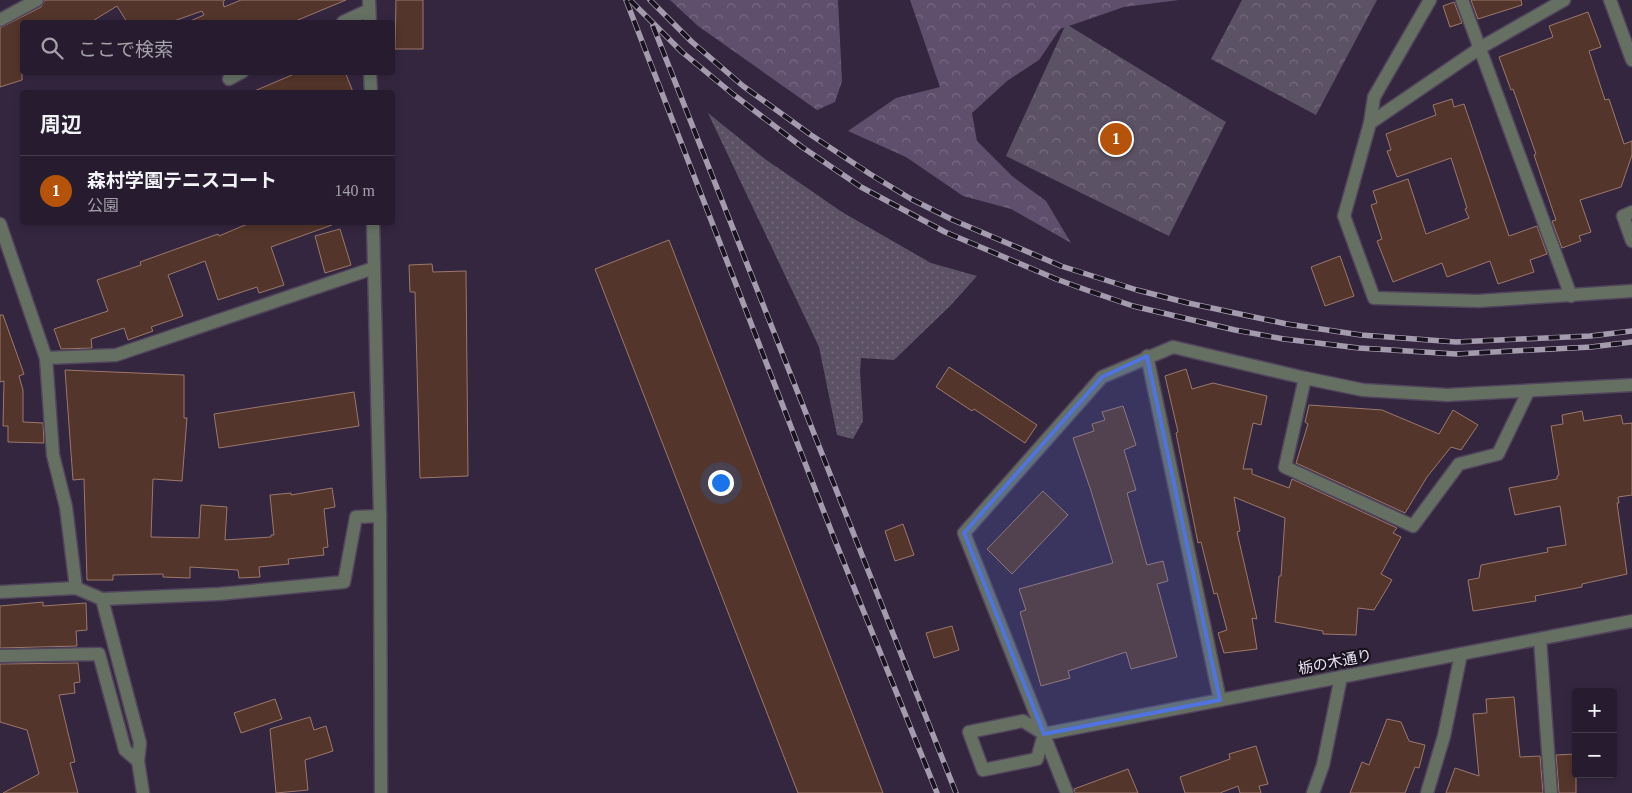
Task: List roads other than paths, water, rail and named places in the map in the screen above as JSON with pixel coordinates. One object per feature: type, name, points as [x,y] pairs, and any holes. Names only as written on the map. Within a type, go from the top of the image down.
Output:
[{"type":"street","points":[[0,20],[38,0]]},
{"type":"street","points":[[1430,0],[1374,97],[1370,123],[1344,216],[1374,298],[1478,301],[1632,291]]},
{"type":"street","points":[[1462,0],[1571,296]]},
{"type":"street","points":[[1370,123],[1480,48],[1564,0]]},
{"type":"street","points":[[1610,0],[1632,60]]},
{"type":"street","points":[[348,20],[369,11]]},
{"type":"street","points":[[229,79],[236,75]]},
{"type":"street","points":[[370,75],[371,90]]},
{"type":"street","points":[[1632,212],[1623,216],[1632,242]]},
{"type":"street","points":[[373,225],[380,516],[381,793]]},
{"type":"street","points":[[0,228],[46,358],[54,455],[66,508],[76,588]]},
{"type":"street","points":[[46,358],[116,355],[374,268]]},
{"type":"street","points":[[1067,793],[964,533],[1102,377],[1147,356],[1172,347],[1363,390],[1447,395],[1632,386]]},
{"type":"street","points":[[1147,356],[1220,700]]},
{"type":"street","points":[[1305,378],[1285,467],[1412,526],[1459,464],[1498,454],[1528,392]]},
{"type":"street","points":[[0,592],[76,588],[102,599],[219,594],[344,582],[356,517],[380,516]]},
{"type":"street","points":[[102,599],[140,743],[138,761],[143,793]]},
{"type":"street","name":"栃の木通り","points":[[1044,734],[1632,621]]},
{"type":"street","points":[[1540,639],[1550,793]]},
{"type":"street","points":[[0,656],[99,654],[125,750],[138,761]]},
{"type":"street","points":[[1427,793],[1444,736],[1461,654]]},
{"type":"street","points":[[1313,793],[1323,765],[1341,677]]},
{"type":"street","points":[[1023,721],[1044,734],[1038,759],[983,770],[969,732],[1023,721]]},
{"type":"railway","points":[[626,0],[834,538],[937,793]]},
{"type":"railway","points":[[630,0],[682,52],[734,95],[802,147],[861,187],[945,232],[1056,279],[1133,306],[1235,330],[1284,339],[1359,348],[1456,354],[1591,347],[1632,342]]},
{"type":"railway","points":[[650,0],[692,42],[743,86],[811,135],[870,174],[911,199],[953,220],[1061,266],[1137,290],[1188,303],[1287,324],[1361,335],[1456,342],[1590,336],[1632,331]]},
{"type":"railway","points":[[653,26],[956,793]]},
{"type":"place","name":"森村学園テニスコート","points":[[1116,139]]}]
